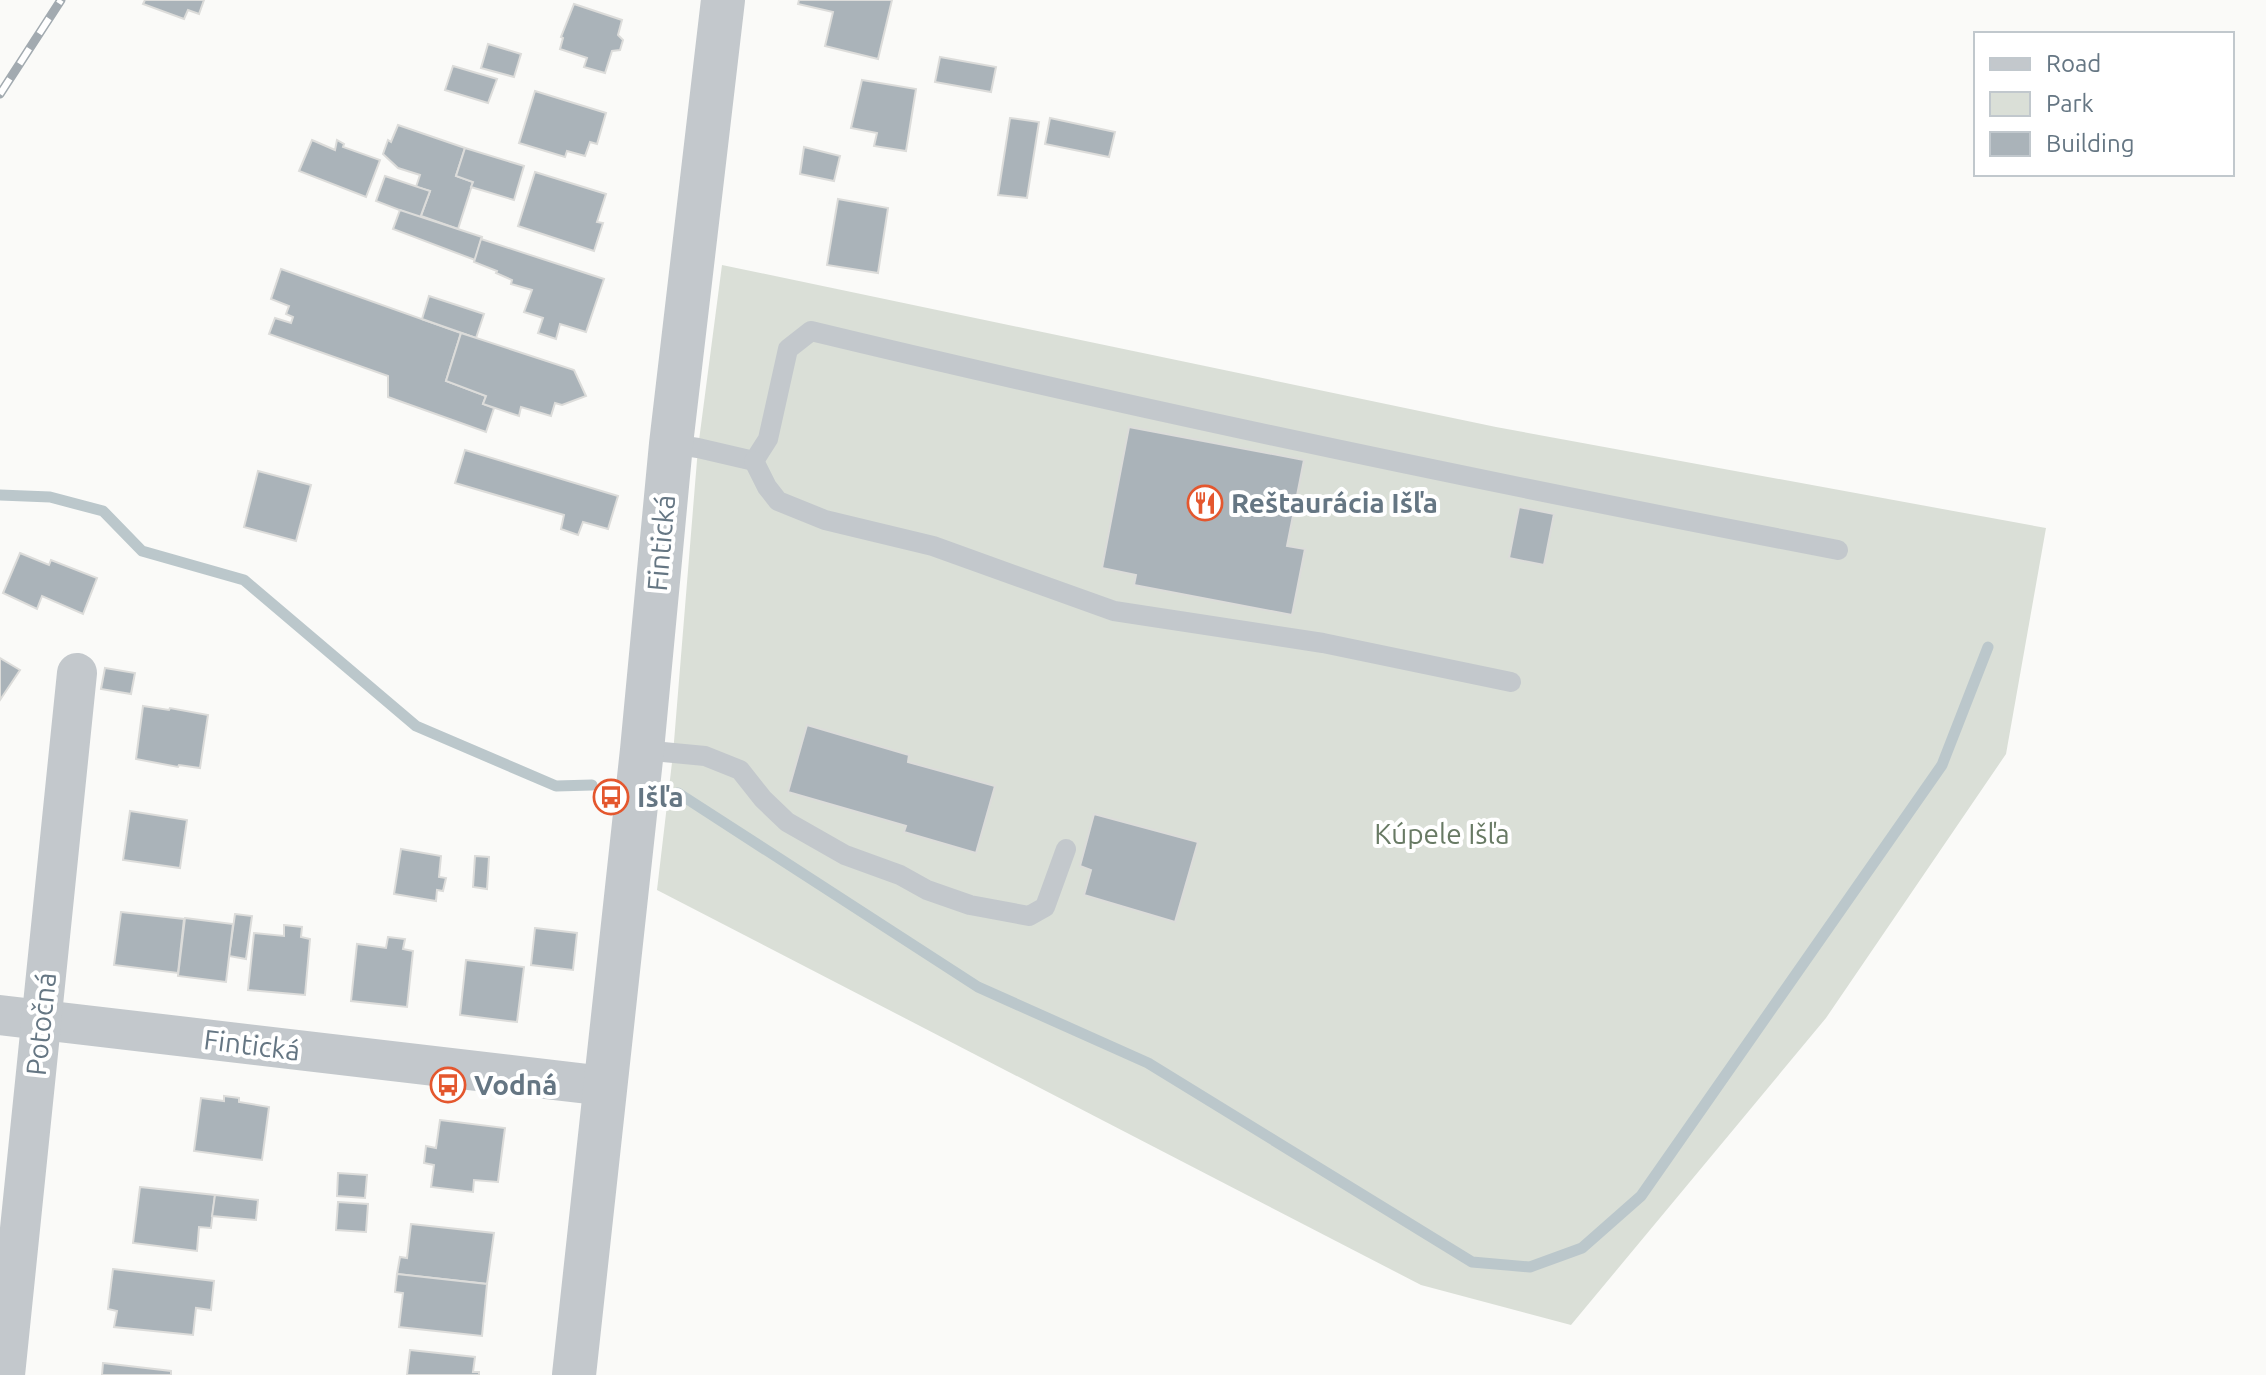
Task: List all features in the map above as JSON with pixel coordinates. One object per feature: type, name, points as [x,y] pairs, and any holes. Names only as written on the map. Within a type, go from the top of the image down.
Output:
[{"type":"street","name":"Fintická","points":[[574,1375],[642,750],[671,444],[723,0]]},
{"type":"street","name":"Potočná","points":[[5,1375],[77,673]]},
{"type":"street","points":[[0,1015],[42,1020]]},
{"type":"street","name":"Fintická","points":[[42,1020],[605,1086]]},
{"type":"lane","points":[[754,461],[768,439],[788,349],[811,331],[985,373],[1342,450],[1838,550]]},
{"type":"lane","points":[[671,444],[754,461]]},
{"type":"lane","points":[[754,461],[778,501],[825,520],[933,546],[1114,611],[1323,643],[1511,682]]},
{"type":"lane","points":[[642,750],[705,756],[740,770],[787,822],[845,855],[970,905],[1029,916],[1037,912],[1045,907],[1066,849]]},
{"type":"green space","name":"Kúpele Išľa","points":[[722,265],[1496,427],[2046,528],[2006,754],[1826,1018],[1571,1325],[1421,1285],[657,890],[673,754],[698,448]]},
{"type":"building","points":[[145,0],[204,0],[199,14],[188,10],[184,19],[143,4]]},
{"type":"building","points":[[799,0],[892,0],[878,59],[825,46],[833,12],[798,4]]},
{"type":"building","points":[[574,4],[622,20],[618,35],[623,40],[620,50],[612,51],[605,73],[584,67],[587,58],[560,49],[561,37]]},
{"type":"building","points":[[488,44],[521,54],[514,77],[481,68]]},
{"type":"building","points":[[940,57],[996,67],[991,92],[935,82]]},
{"type":"building","points":[[453,66],[497,79],[488,103],[445,90]]},
{"type":"building","points":[[862,80],[916,89],[906,151],[874,146],[877,133],[851,128]]},
{"type":"building","points":[[535,91],[606,113],[597,144],[590,142],[585,156],[567,151],[565,157],[519,143]]},
{"type":"building","points":[[1010,118],[1039,122],[1027,198],[998,195]]},
{"type":"building","points":[[1050,118],[1115,132],[1109,157],[1045,144]]},
{"type":"building","points":[[398,125],[465,148],[456,176],[473,182],[458,229],[421,216],[430,191],[416,187],[420,175],[398,168],[383,154]]},
{"type":"building","points":[[312,140],[335,150],[337,140],[344,144],[343,147],[380,160],[366,197],[299,171]]},
{"type":"building","points":[[804,147],[840,156],[834,181],[800,174]]},
{"type":"building","points":[[465,148],[524,166],[514,200],[471,187],[473,182],[456,176]]},
{"type":"building","points":[[535,172],[606,194],[597,222],[603,223],[594,251],[518,226]]},
{"type":"building","points":[[385,176],[430,191],[420,218],[376,201]]},
{"type":"building","points":[[838,199],[888,208],[878,273],[827,265]]},
{"type":"building","points":[[400,210],[482,237],[475,260],[393,229]]},
{"type":"building","points":[[481,239],[604,279],[586,332],[560,324],[556,339],[538,333],[543,318],[524,312],[532,290],[511,284],[512,280],[497,271],[474,262]]},
{"type":"building","points":[[281,269],[461,333],[446,381],[486,396],[483,404],[494,408],[486,432],[388,397],[388,376],[269,334],[275,318],[291,323],[293,317],[286,314],[289,306],[271,299]]},
{"type":"building","points":[[429,296],[484,314],[476,338],[422,319]]},
{"type":"building","points":[[461,333],[574,370],[586,396],[562,405],[555,403],[551,416],[521,407],[519,416],[483,404],[486,396],[446,381]]},
{"type":"building","name":"Reštaurácia Išľa","points":[[1129,427],[1304,460],[1287,546],[1305,549],[1292,615],[1134,585],[1136,575],[1102,568]]},
{"type":"building","points":[[465,450],[618,496],[608,529],[583,522],[578,535],[561,529],[564,515],[455,483]]},
{"type":"building","points":[[258,471],[311,485],[296,541],[244,527]]},
{"type":"building","points":[[1519,507],[1554,514],[1544,565],[1509,558]]},
{"type":"building","points":[[20,553],[49,565],[51,560],[97,578],[83,614],[42,596],[37,609],[3,593]]},
{"type":"building","points":[[0,658],[20,670],[0,700]]},
{"type":"building","points":[[105,668],[135,673],[131,694],[101,689]]},
{"type":"building","points":[[143,706],[208,715],[200,768],[136,759]]},
{"type":"building","points":[[807,725],[909,755],[908,762],[995,786],[976,853],[904,832],[906,826],[788,792]]},
{"type":"building","points":[[130,811],[187,820],[180,868],[123,860]]},
{"type":"building","points":[[1094,814],[1198,842],[1175,922],[1084,895],[1091,870],[1080,866]]},
{"type":"building","points":[[401,849],[441,856],[439,877],[446,878],[443,891],[437,890],[436,901],[394,894]]},
{"type":"building","points":[[475,856],[489,857],[487,889],[473,887]]},
{"type":"building","points":[[121,912],[184,919],[178,973],[114,965]]},
{"type":"building","points":[[235,914],[252,916],[246,959],[229,956]]},
{"type":"building","points":[[185,918],[233,924],[226,982],[178,976]]},
{"type":"building","points":[[284,925],[302,927],[301,937],[310,939],[305,995],[248,990],[254,933],[284,936]]},
{"type":"building","points":[[535,928],[577,933],[573,970],[531,965]]},
{"type":"building","points":[[388,937],[405,939],[403,949],[413,951],[407,1007],[351,1001],[357,944],[386,948]]},
{"type":"building","points":[[466,960],[524,967],[517,1022],[460,1015]]},
{"type":"building","points":[[224,1096],[269,1107],[262,1160],[194,1151],[201,1098],[224,1101]]},
{"type":"building","points":[[440,1120],[505,1128],[498,1182],[474,1180],[473,1192],[431,1187],[434,1165],[424,1163],[426,1146],[436,1148]]},
{"type":"building","points":[[338,1173],[367,1175],[365,1198],[337,1196]]},
{"type":"building","points":[[140,1187],[215,1195],[211,1228],[199,1227],[197,1251],[133,1243]]},
{"type":"building","points":[[215,1195],[258,1200],[256,1220],[212,1216]]},
{"type":"building","points":[[338,1202],[368,1204],[366,1232],[336,1230]]},
{"type":"building","points":[[411,1224],[494,1233],[487,1284],[397,1274],[400,1257],[407,1258]]},
{"type":"building","points":[[113,1269],[214,1281],[211,1310],[196,1308],[193,1335],[114,1327],[117,1311],[108,1309]]},
{"type":"building","points":[[397,1274],[487,1284],[482,1336],[399,1327],[403,1293],[395,1292]]},
{"type":"building","points":[[410,1350],[475,1357],[473,1372],[479,1372],[479,1375],[407,1375]]},
{"type":"building","points":[[103,1363],[171,1371],[171,1375],[102,1375]]},
{"type":"waterway","points":[[0,495],[50,497],[103,511],[142,551],[244,580],[416,726],[556,786],[592,785]]},
{"type":"waterway","points":[[678,793],[978,987],[1148,1063],[1472,1262],[1530,1267],[1582,1248],[1641,1196],[1942,765],[1988,647]]},
{"type":"railway","points":[[0,94],[61,0]]},
{"type":"place","name":"Reštaurácia Išľa","points":[[1205,503]]},
{"type":"place","name":"Išľa","points":[[611,797]]},
{"type":"place","name":"Vodná","points":[[448,1085]]}]
